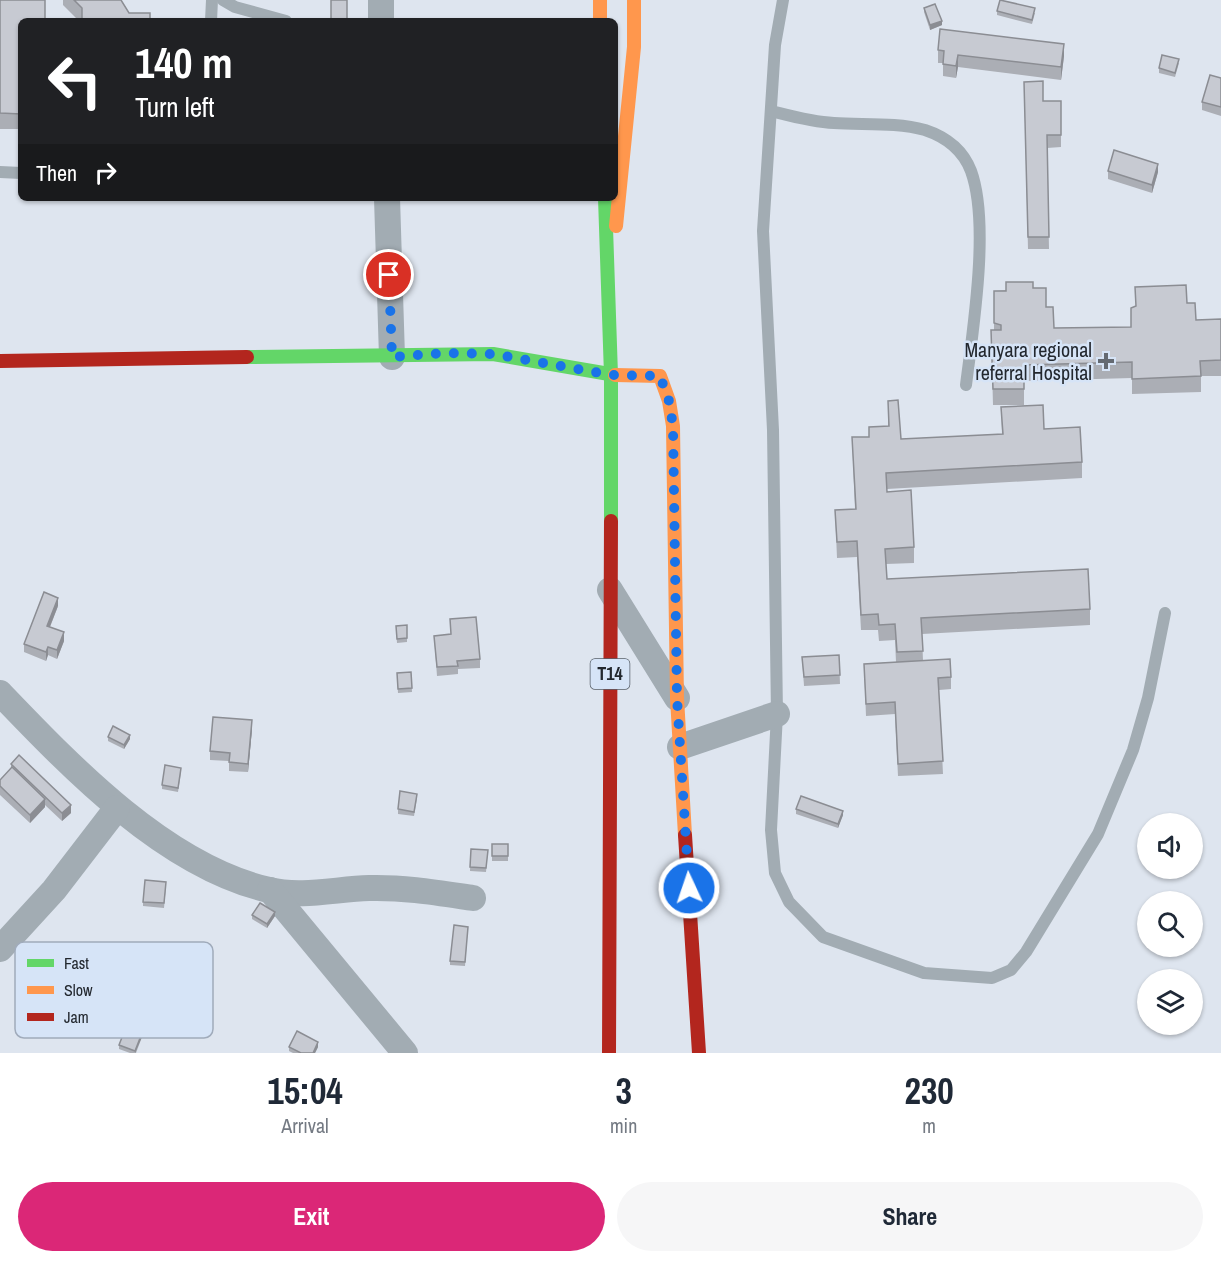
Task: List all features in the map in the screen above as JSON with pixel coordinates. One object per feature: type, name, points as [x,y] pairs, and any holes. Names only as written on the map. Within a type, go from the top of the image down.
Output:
[{"type":"main road","points":[[600,0],[600,18]]},
{"type":"main road","name":"T14","points":[[618,200],[634,47],[634,0]]},
{"type":"main road","name":"T14","points":[[606,201],[611,375],[609,1053]]},
{"type":"main road","name":"T14","points":[[608,296],[618,201]]},
{"type":"main road","points":[[0,361],[493,354],[611,375],[660,376],[669,401],[673,426],[677,698],[699,1053]]},
{"type":"street","points":[[381,0],[381,18]]},
{"type":"street","points":[[387,201],[392,357]]},
{"type":"street","points":[[610,590],[677,698]]},
{"type":"street","points":[[0,693],[60,756],[117,807],[217,872],[270,891],[322,893],[369,888],[418,890],[473,898]]},
{"type":"street","points":[[680,747],[777,714]]},
{"type":"street","points":[[0,949],[54,890],[117,807]]},
{"type":"street","points":[[270,891],[405,1053]]},
{"type":"lane","points":[[211,18],[212,0]]},
{"type":"lane","points":[[222,0],[235,7],[275,18]]},
{"type":"lane","points":[[783,0],[775,45],[763,231],[773,430],[777,714],[771,830],[775,873],[789,902],[823,937],[924,973],[992,978],[1011,970],[1026,952],[1098,834],[1133,750],[1148,698],[1165,614]]},
{"type":"lane","points":[[771,111],[830,123],[923,130],[944,137],[958,149],[971,171],[979,209],[975,314],[966,385]]},
{"type":"lane","points":[[0,172],[18,172]]},
{"type":"building","points":[[0,0],[45,0],[45,18],[18,18],[18,114],[0,113]]},
{"type":"building","points":[[74,0],[121,0],[129,13],[150,13],[150,18],[82,18],[82,8]]},
{"type":"building","points":[[331,0],[347,0],[347,18],[331,18]]},
{"type":"building","points":[[1000,0],[1035,8],[1032,20],[997,11]]},
{"type":"building","points":[[935,4],[942,21],[930,25],[924,8]]},
{"type":"building","points":[[940,29],[1064,44],[1061,67],[958,55],[956,66],[943,64],[944,51],[938,50]]},
{"type":"building","points":[[1162,55],[1179,59],[1175,73],[1159,68]]},
{"type":"building","points":[[1210,75],[1221,78],[1221,107],[1202,102]]},
{"type":"building","points":[[1043,81],[1043,101],[1061,101],[1061,135],[1047,135],[1049,237],[1028,237],[1024,82]]},
{"type":"building","points":[[1114,150],[1158,164],[1152,185],[1108,171]]},
{"type":"building","name":"Manyara regional referral Hospital","points":[[1006,282],[1033,282],[1033,288],[1046,288],[1046,307],[1053,307],[1054,328],[1131,327],[1131,308],[1136,306],[1135,287],[1186,285],[1187,303],[1195,303],[1196,320],[1221,319],[1221,360],[1200,361],[1201,376],[1132,379],[1132,362],[1024,365],[1024,389],[993,389],[991,330],[1001,330],[1001,325],[994,323],[994,291],[1006,291]]},
{"type":"building","points":[[898,400],[901,439],[1003,434],[1001,407],[1043,405],[1044,429],[1080,427],[1082,462],[886,473],[887,492],[911,490],[914,547],[885,549],[887,579],[1088,569],[1090,609],[921,618],[923,651],[897,652],[895,624],[879,625],[878,614],[861,615],[857,541],[837,542],[835,510],[856,509],[852,437],[869,437],[869,427],[889,426],[888,401]]},
{"type":"building","points":[[44,592],[58,598],[47,626],[64,632],[57,650],[48,647],[46,652],[24,644]]},
{"type":"building","points":[[476,617],[480,659],[457,661],[458,666],[437,667],[434,636],[451,634],[450,619]]},
{"type":"building","points":[[407,625],[407,638],[397,639],[396,626]]},
{"type":"building","points":[[839,655],[840,675],[804,677],[802,657]]},
{"type":"building","points":[[950,659],[951,677],[938,678],[943,761],[898,764],[895,702],[866,704],[864,664]]},
{"type":"building","points":[[411,672],[412,688],[398,689],[397,673]]},
{"type":"building","points":[[213,717],[252,720],[248,764],[229,762],[230,753],[210,751]]},
{"type":"building","points":[[113,726],[130,735],[124,745],[108,737]]},
{"type":"building","points":[[19,755],[71,805],[62,813],[11,764]]},
{"type":"building","points":[[165,765],[181,768],[178,788],[162,785]]},
{"type":"building","points":[[12,767],[45,799],[30,815],[0,786],[0,780]]},
{"type":"building","points":[[400,791],[417,794],[414,812],[398,809]]},
{"type":"building","points":[[801,796],[843,811],[838,824],[796,809]]},
{"type":"building","points":[[492,844],[508,844],[508,856],[492,856]]},
{"type":"building","points":[[471,849],[488,850],[486,868],[470,867]]},
{"type":"building","points":[[145,880],[166,882],[164,903],[143,902]]},
{"type":"building","points":[[260,903],[275,912],[267,924],[252,915]]},
{"type":"building","points":[[454,925],[468,927],[465,962],[450,961]]},
{"type":"building","points":[[297,1031],[318,1042],[313,1053],[301,1053],[289,1047]]},
{"type":"building","points":[[122,1038],[140,1038],[135,1051],[119,1045]]},
{"type":"traffic: fast","points":[[605,201],[611,375],[611,521]]},
{"type":"traffic: fast","points":[[247,357],[493,354],[615,375]]},
{"type":"traffic: slow","points":[[600,0],[600,18]]},
{"type":"traffic: slow","points":[[616,226],[634,47],[634,0]]},
{"type":"traffic: slow","points":[[615,375],[660,376],[669,401],[673,426],[677,698],[685,835]]},
{"type":"traffic: jam","points":[[0,361],[247,357]]},
{"type":"traffic: jam","points":[[609,1053],[611,521]]},
{"type":"traffic: jam","points":[[685,835],[699,1053]]},
{"type":"place","name":"Manyara regional referral Hospital","points":[[1106,361]]},
{"type":"route","points":[[389,275],[392,357],[445,353],[493,354],[611,375],[660,376],[669,401],[673,426],[677,698],[689,888]]}]
